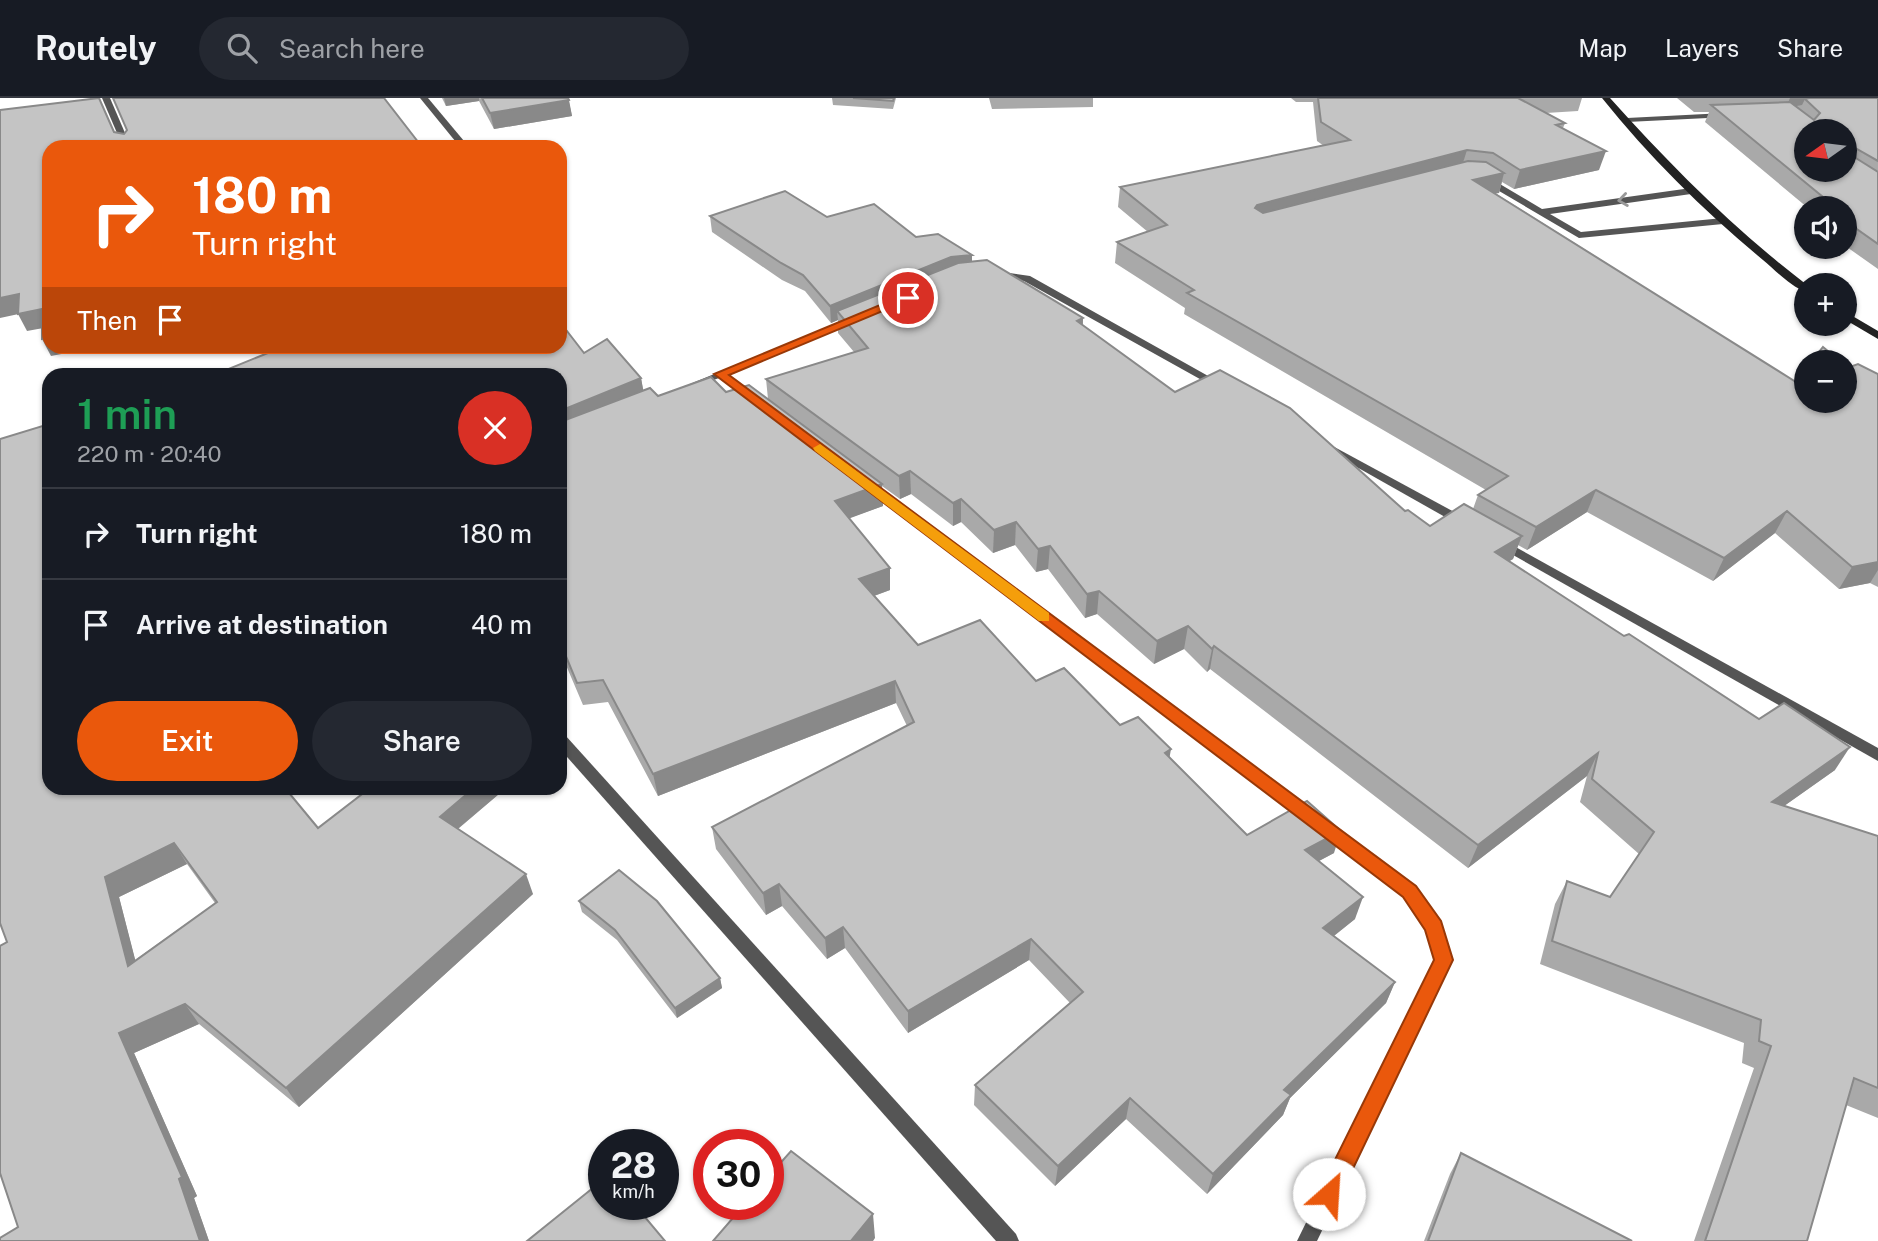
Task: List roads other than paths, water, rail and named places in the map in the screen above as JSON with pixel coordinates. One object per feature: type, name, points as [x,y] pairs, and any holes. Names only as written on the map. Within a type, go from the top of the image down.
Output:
[{"type":"main road","points":[[1606,98],[1691,191],[1754,249],[1794,280]]},
{"type":"main road","points":[[1857,322],[1878,336]]},
{"type":"street","points":[[424,98],[459,140]]},
{"type":"street","points":[[95,104],[107,101],[124,140]]},
{"type":"street","points":[[1627,120],[1733,115]]},
{"type":"street","points":[[1472,176],[1483,177],[1579,235],[1723,221]]},
{"type":"street","points":[[1541,212],[1691,191]]},
{"type":"street","points":[[984,274],[1027,278],[1234,394]]},
{"type":"street","points":[[683,389],[869,314]]},
{"type":"street","points":[[720,374],[765,407]]},
{"type":"street","points":[[1319,442],[1477,530]]},
{"type":"street","points":[[854,474],[1409,892],[1434,927],[1444,960],[1307,1241]]},
{"type":"street","points":[[1489,537],[1878,755]]},
{"type":"street","points":[[567,747],[1009,1241]]}]
